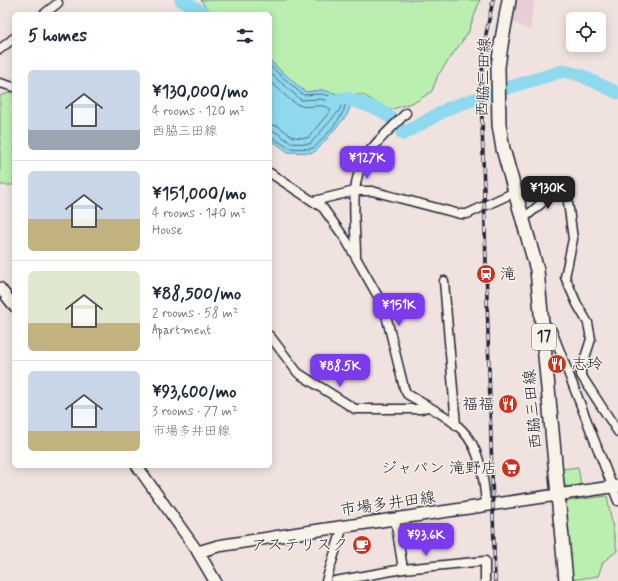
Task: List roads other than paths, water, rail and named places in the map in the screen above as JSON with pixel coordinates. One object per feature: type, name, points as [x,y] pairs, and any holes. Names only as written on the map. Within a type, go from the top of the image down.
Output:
[{"type":"main road","name":"西脇三田線","points":[[509,0],[500,45],[497,92],[503,149],[537,270],[566,581]]},
{"type":"main road","name":"市場多井田線","points":[[198,552],[218,546],[343,526],[615,486]]},
{"type":"main road","points":[[198,552],[215,581]]},
{"type":"street","points":[[47,12],[58,3]]},
{"type":"street","points":[[0,49],[12,40]]},
{"type":"street","points":[[0,83],[12,86]]},
{"type":"street","points":[[356,256],[355,191],[357,177],[365,158],[372,148],[406,113]]},
{"type":"street","points":[[272,174],[323,208],[356,256],[384,307],[404,388],[407,394],[463,431],[480,464],[484,478],[486,505]]},
{"type":"street","points":[[523,219],[557,190],[566,187],[573,239],[565,278],[588,323],[591,339],[581,370],[581,375],[618,432]]},
{"type":"street","points":[[314,201],[355,191],[372,191],[460,214],[467,214],[515,192]]},
{"type":"street","points":[[444,281],[456,425]]},
{"type":"street","points":[[0,288],[12,303]]},
{"type":"street","points":[[542,320],[552,331],[615,486],[618,501]]},
{"type":"street","points":[[272,339],[298,373],[355,409],[421,409],[427,407]]},
{"type":"street","points":[[138,468],[198,552]]},
{"type":"street","points":[[395,519],[403,569]]},
{"type":"street","points":[[326,581],[343,526]]},
{"type":"street","points":[[335,581],[403,569],[485,561],[485,581]]},
{"type":"water","points":[[272,63],[305,92],[322,90],[338,94],[353,95],[349,103],[351,104],[347,115],[317,150],[312,153],[288,152],[272,140]]},
{"type":"waterway","points":[[181,0],[202,12]]},
{"type":"waterway","points":[[397,124],[403,134],[449,108],[563,71],[580,75],[618,93]]},
{"type":"waterway","points":[[333,101],[346,98],[380,110],[394,120]]},
{"type":"railway","points":[[493,0],[485,39],[481,86],[495,581]]},
{"type":"place","name":"滝","points":[[486,274]]},
{"type":"place","name":"志玲","points":[[557,364]]},
{"type":"place","name":"福福","points":[[508,404]]},
{"type":"place","name":"ジャパン 滝野店","points":[[511,468]]},
{"type":"place","name":"アステリスク","points":[[362,545]]}]
